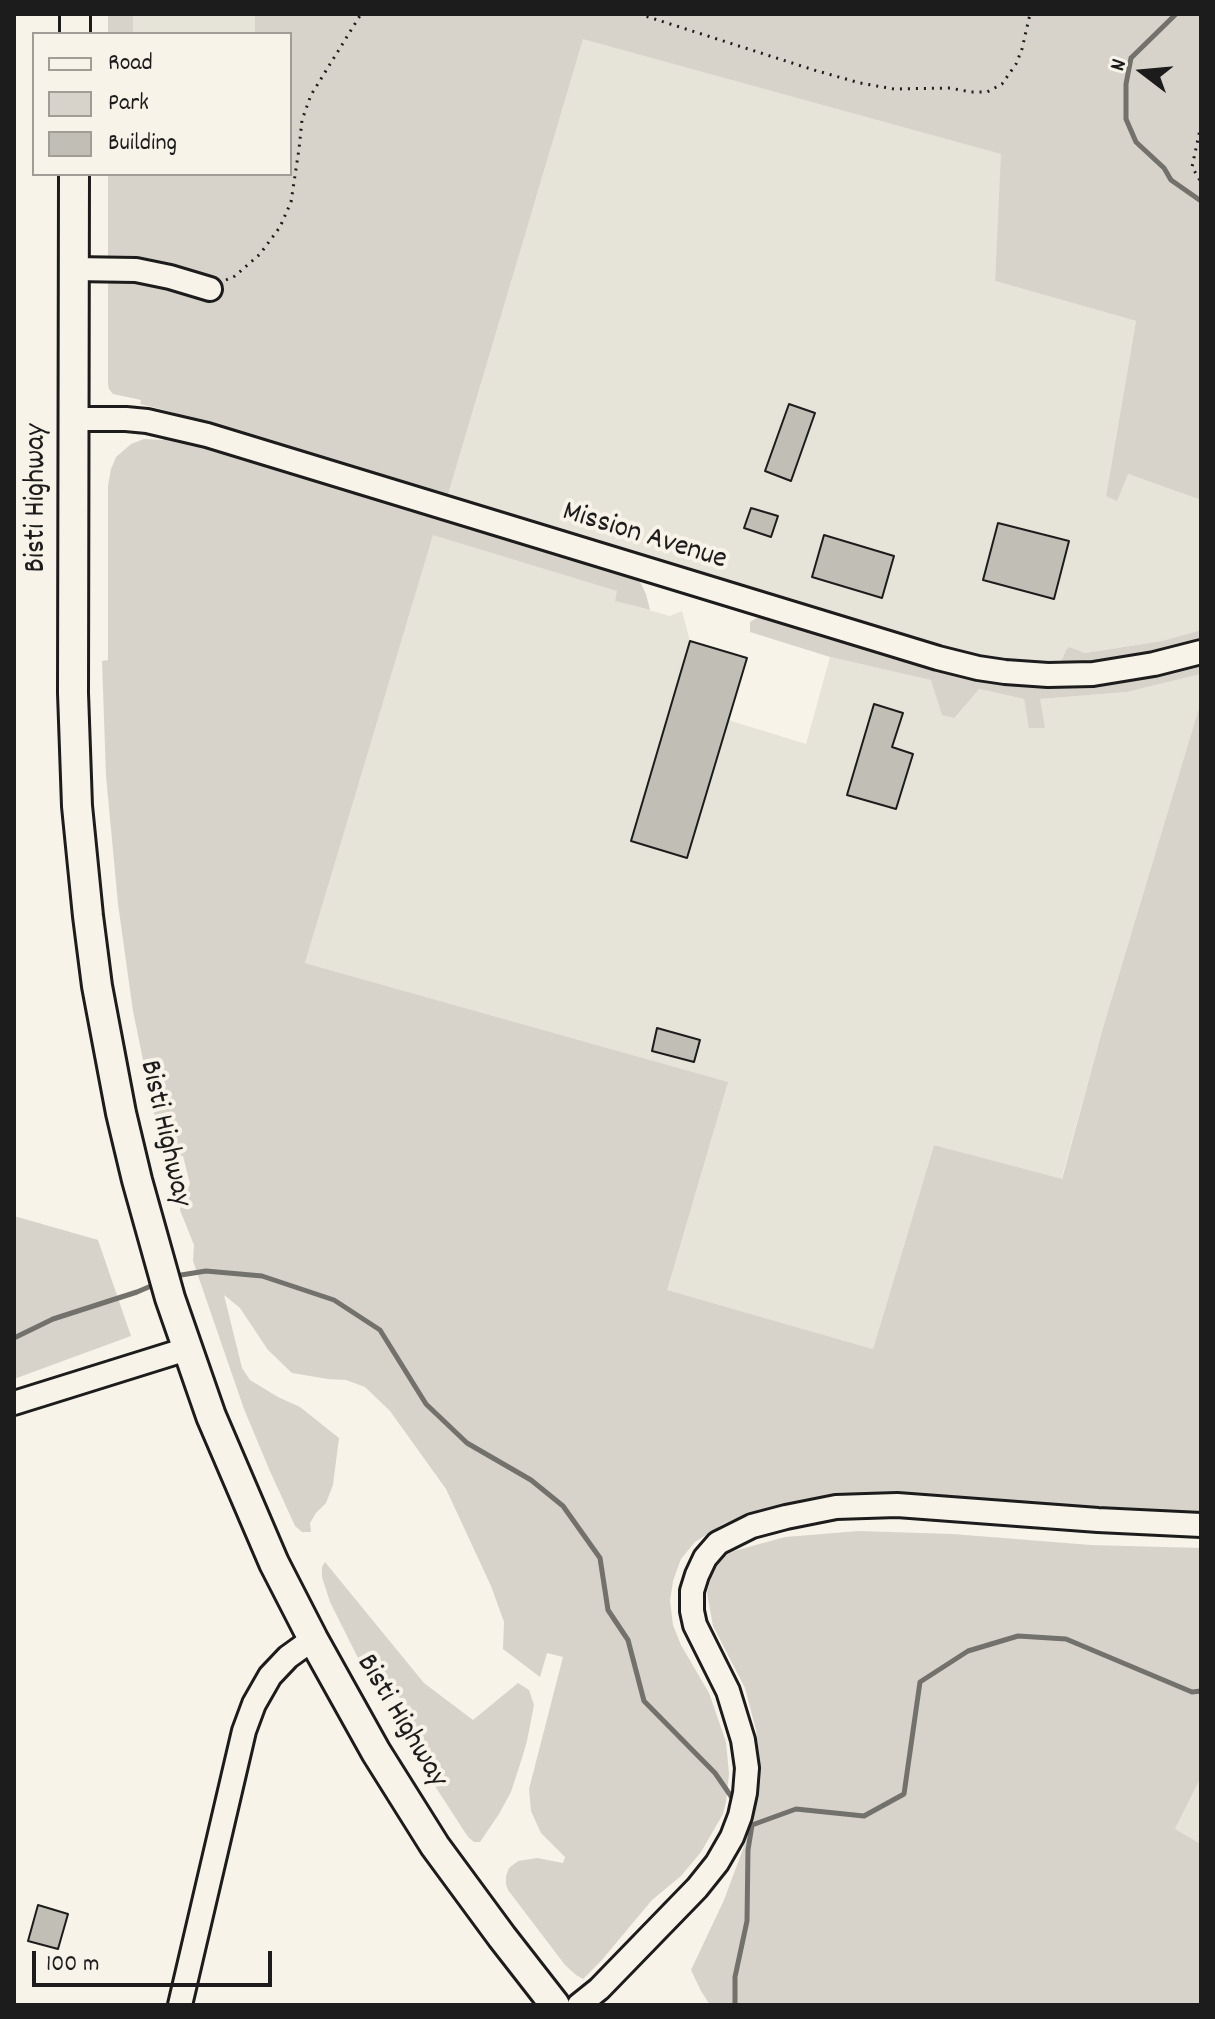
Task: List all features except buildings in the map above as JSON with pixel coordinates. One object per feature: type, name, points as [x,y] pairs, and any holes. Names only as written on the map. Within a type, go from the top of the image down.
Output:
[{"type":"main road","name":"Bisti Highway","points":[[74,176],[73,693],[81,857],[105,1032],[121,1113],[156,1249],[187,1349],[239,1484],[274,1563],[344,1698],[405,1801],[555,2005]]},
{"type":"street","points":[[74,269],[136,270],[210,289]]},
{"type":"street","name":"Mission Avenue","points":[[73,419],[147,421],[207,435],[978,668],[1032,674],[1093,674],[1201,652]]},
{"type":"street","points":[[14,1403],[187,1349]]},
{"type":"street","points":[[579,2005],[599,1989],[697,1888],[717,1863],[740,1816],[747,1768],[743,1740],[728,1691],[695,1625],[692,1611],[692,1591],[697,1575],[705,1558],[718,1543],[763,1523],[836,1507],[897,1505],[1201,1525]]},
{"type":"street","points":[[180,2005],[244,1731],[254,1704],[270,1676],[288,1657],[313,1639]]},
{"type":"path","points":[[210,289],[235,276],[260,254],[280,227],[291,202],[302,120],[311,95],[361,14]]},
{"type":"path","points":[[639,14],[860,83],[894,89],[950,88],[987,92],[1002,84],[1019,57],[1030,14]]},
{"type":"path","points":[[1201,125],[1192,167],[1201,182]]},
{"type":"shaded area","points":[[133,14],[255,14],[255,32],[133,32]]},
{"type":"shaded area","points":[[583,38],[1002,154],[995,281],[1136,321],[1106,496],[1128,474],[1201,500],[1201,630],[1162,641],[1085,653],[1069,648],[1059,667],[959,654],[447,498]]},
{"type":"shaded area","points":[[433,534],[618,591],[616,601],[670,616],[682,611],[690,641],[747,658],[728,720],[806,744],[830,657],[932,680],[956,718],[978,689],[1024,699],[1030,728],[1040,699],[1127,692],[1201,674],[1201,701],[1102,1031],[1061,1180],[934,1145],[873,1349],[666,1290],[727,1082],[305,963]]},
{"type":"shaded area","points":[[1201,1777],[1201,1844],[1175,1829]]},
{"type":"green space","points":[[108,14],[133,14],[133,32],[108,32]]},
{"type":"green space","points":[[255,14],[1201,14],[1201,500],[1128,474],[1117,501],[1106,496],[1136,321],[995,281],[1001,154],[583,39],[447,498],[140,404],[141,400],[113,394],[108,384],[108,176],[292,176],[292,32],[255,32]]},
{"type":"green space","points":[[164,436],[177,436],[637,576],[650,610],[615,601],[617,591],[433,535],[305,963],[728,1082],[667,1290],[873,1349],[934,1145],[1062,1179],[1102,1031],[1201,701],[1201,1513],[1117,1511],[925,1498],[858,1498],[809,1501],[761,1510],[723,1524],[695,1542],[681,1559],[670,1601],[673,1625],[709,1693],[726,1742],[729,1774],[723,1814],[701,1852],[681,1876],[652,1900],[583,1979],[565,1965],[506,1884],[509,1868],[518,1861],[537,1858],[563,1863],[565,1857],[541,1833],[531,1811],[529,1789],[563,1657],[547,1653],[540,1677],[503,1649],[504,1622],[491,1586],[446,1489],[390,1411],[365,1387],[346,1380],[292,1373],[268,1350],[240,1308],[224,1295],[242,1368],[250,1380],[300,1407],[339,1438],[333,1485],[326,1503],[310,1523],[311,1532],[302,1532],[295,1526],[244,1409],[193,1261],[194,1245],[180,1210],[190,1184],[183,1156],[170,1158],[162,1152],[133,1011],[118,904],[106,776],[102,661],[108,660],[108,486],[111,469],[116,457],[131,444],[144,439],[163,440]]},
{"type":"green space","points":[[762,615],[962,673],[1201,661],[1201,674],[1127,692],[1040,699],[1045,728],[1029,728],[1024,699],[979,689],[955,718],[942,715],[931,680],[830,657],[750,632],[750,622]]},
{"type":"green space","points":[[1201,630],[1201,642],[1120,661],[1059,667],[1069,647],[1085,653],[1162,641]]},
{"type":"green space","points":[[14,1216],[98,1240],[131,1336],[14,1379]]},
{"type":"green space","points":[[859,1531],[953,1534],[1091,1545],[1201,1548],[1201,1777],[1175,1829],[1201,1844],[1201,2005],[710,2005],[691,1970],[724,1900],[743,1849],[756,1805],[760,1765],[756,1730],[745,1688],[713,1626],[707,1593],[711,1577],[722,1557],[734,1551],[785,1537]]},
{"type":"green space","points":[[325,1562],[424,1683],[473,1720],[518,1683],[529,1690],[534,1705],[522,1758],[511,1792],[480,1842],[468,1837],[402,1735],[399,1723],[404,1705],[391,1684],[382,1686],[375,1683],[358,1658],[330,1602],[322,1577]]},
{"type":"waterway","points":[[1176,14],[1131,58],[1126,84],[1126,119],[1136,142],[1164,168],[1171,180],[1201,201]]},
{"type":"waterway","points":[[175,1276],[206,1271],[262,1276],[334,1300],[380,1330],[426,1404],[467,1443],[531,1480],[563,1506],[600,1558],[608,1610],[628,1640],[644,1701],[715,1773],[735,1802]]},
{"type":"waterway","points":[[14,1338],[53,1319],[158,1283]]},
{"type":"waterway","points":[[752,1825],[796,1809],[864,1816],[904,1794],[920,1682],[968,1651],[1018,1636],[1066,1639],[1192,1692],[1201,1691]]},
{"type":"waterway","points":[[735,2005],[735,1977],[747,1921],[748,1850],[752,1825],[746,1817]]}]
